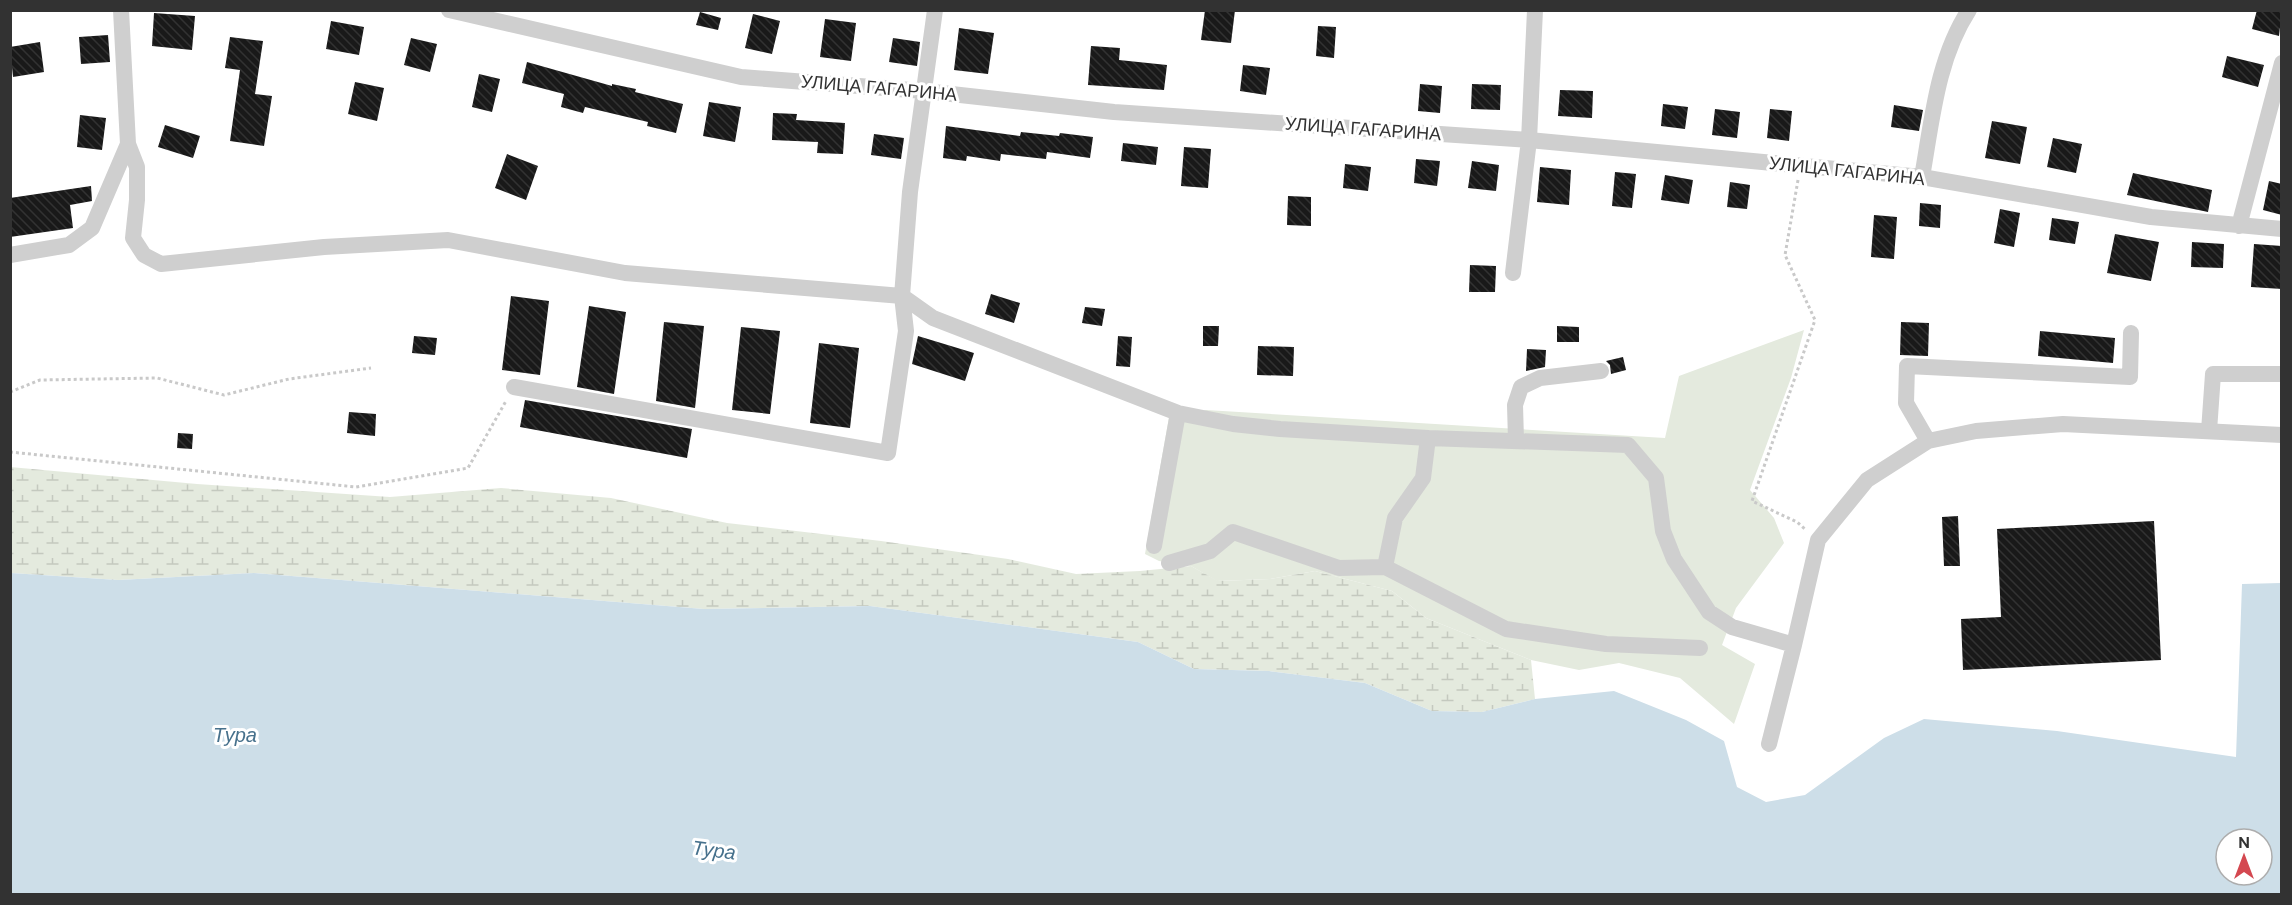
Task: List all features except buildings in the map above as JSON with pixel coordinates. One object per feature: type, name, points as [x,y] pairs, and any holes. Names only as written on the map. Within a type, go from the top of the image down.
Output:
[{"type":"street","points":[[121,10],[128,144],[137,167],[137,200],[133,238],[144,255],[161,264],[324,247],[448,240],[626,273],[902,296],[933,318],[1178,413],[1233,424],[1280,429],[1428,438],[1628,445],[1656,478],[1663,531],[1674,559],[1709,612],[1732,627],[1794,645]]},
{"type":"street","name":"УЛИЦА ГАГАРИНА","points":[[449,10],[503,16],[741,77],[924,91],[1114,112],[1529,140],[1922,177],[2151,217],[2282,229]]},
{"type":"street","points":[[514,387],[888,453],[906,331],[902,296],[910,192],[935,10]]},
{"type":"street","points":[[1513,273],[1529,140],[1535,10]]},
{"type":"street","points":[[1922,177],[1935,100],[1945,63],[1960,24],[1969,10]]},
{"type":"street","points":[[2239,226],[2282,63]]},
{"type":"street","points":[[10,255],[69,245],[92,228],[128,144]]},
{"type":"street","points":[[1928,441],[1906,403],[1907,366],[2130,377],[2131,333]]},
{"type":"street","points":[[1516,440],[1515,405],[1521,387],[1540,378],[1601,371]]},
{"type":"street","points":[[2209,430],[2213,374],[2282,374]]},
{"type":"street","points":[[1154,546],[1178,413]]},
{"type":"street","points":[[1769,744],[1818,540],[1867,480],[1928,441],[1976,431],[2063,424],[2282,435]]},
{"type":"street","points":[[1384,567],[1395,518],[1423,478],[1428,438]]},
{"type":"street","points":[[1169,563],[1210,551],[1233,532],[1339,568],[1384,567],[1506,628],[1606,644],[1700,648]]},
{"type":"path","points":[[1800,166],[1785,255],[1815,320],[1752,501],[1797,522],[1818,540]]},
{"type":"path","points":[[10,392],[40,380],[157,378],[224,395],[289,379],[371,368]]},
{"type":"path","points":[[10,452],[356,487],[468,468],[514,387]]},
{"type":"green space","points":[[1804,330],[1791,378],[1750,490],[1774,518],[1784,543],[1736,608],[1722,645],[1755,664],[1734,724],[1680,678],[1619,663],[1579,670],[1531,660],[1426,618],[1392,591],[1315,571],[1270,579],[1217,581],[1191,566],[1159,561],[1145,554],[1169,417],[1206,410],[1665,438],[1679,376]]},
{"type":"green space","points":[[10,467],[197,484],[390,497],[501,488],[611,498],[727,523],[1008,559],[1076,574],[1191,566],[1218,581],[1270,579],[1315,571],[1392,591],[1426,618],[1531,660],[1535,699],[1482,712],[1432,711],[1365,683],[1269,671],[1194,669],[1138,642],[870,606],[704,609],[254,573],[118,580],[11,573]]},
{"type":"water","name":"Тура","points":[[11,573],[118,580],[254,573],[704,609],[870,606],[1138,642],[1194,669],[1269,671],[1365,683],[1432,711],[1482,712],[1535,699],[1614,691],[1686,720],[1724,741],[1737,787],[1766,802],[1805,795],[1884,738],[1924,719],[2057,731],[2236,757],[2242,584],[2281,583],[2281,894],[11,893]]}]
